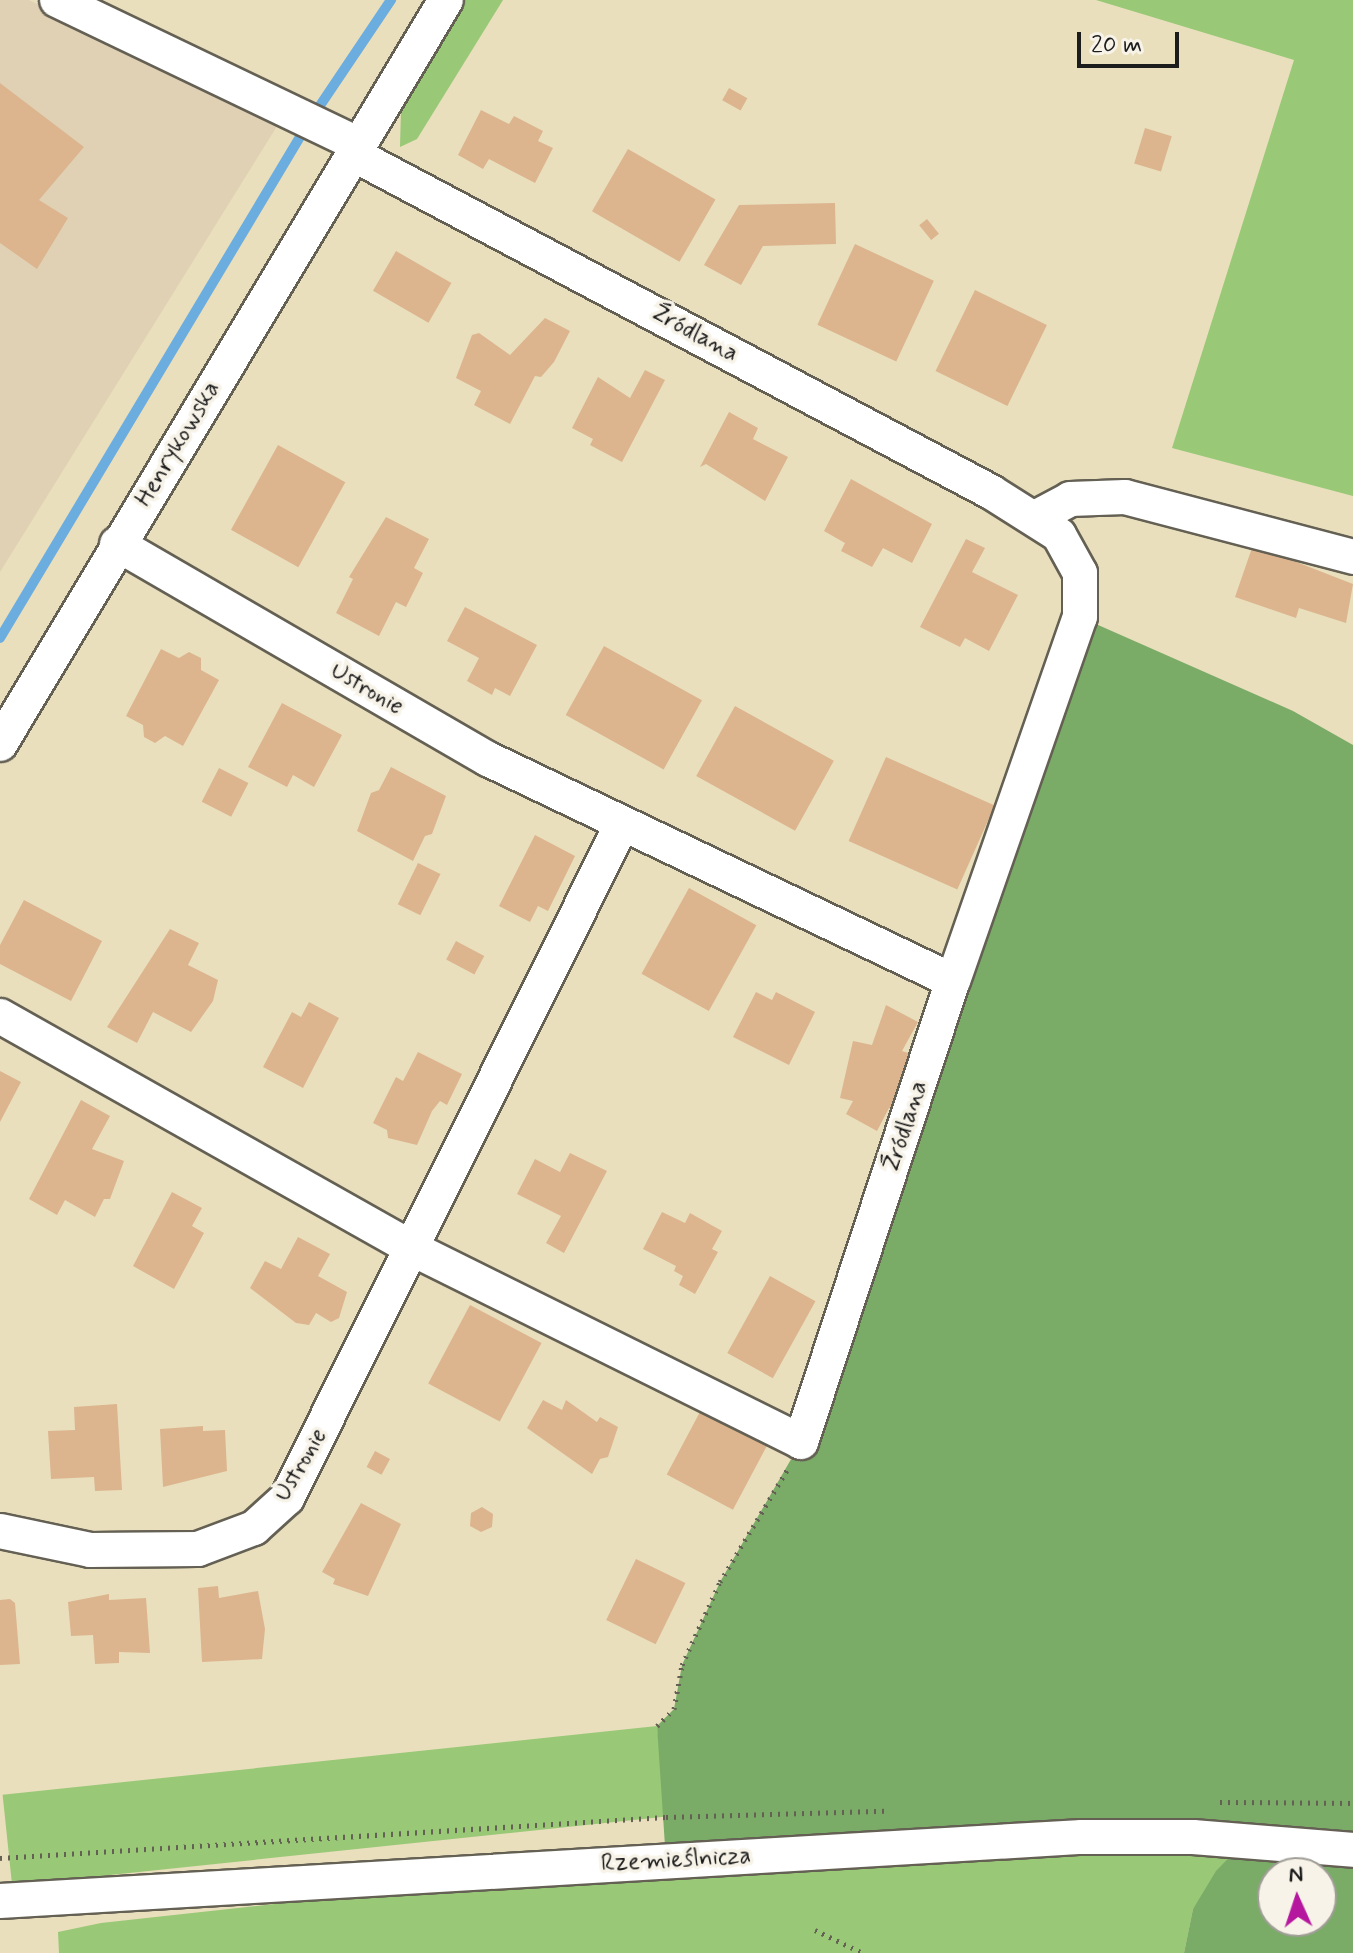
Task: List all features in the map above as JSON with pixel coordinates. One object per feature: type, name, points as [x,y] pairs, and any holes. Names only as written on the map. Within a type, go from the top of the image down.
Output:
[{"type":"street","points":[[57,0],[356,149]]},
{"type":"street","name":"Henrykowska","points":[[0,744],[117,544],[446,0]]},
{"type":"street","name":"Źródlana","points":[[356,149],[1035,518],[1059,535],[1075,560],[1083,587],[1080,617],[953,981],[801,1442]]},
{"type":"street","points":[[1035,518],[1070,499],[1125,497],[1353,557]]},
{"type":"street","name":"Ustronie","points":[[117,544],[488,759],[953,981]]},
{"type":"street","name":"Ustronie","points":[[0,1531],[90,1550],[198,1549],[254,1528],[287,1498],[415,1250],[622,824]]},
{"type":"street","points":[[0,1016],[415,1250],[801,1442]]},
{"type":"street","name":"Rzemieślnicza","points":[[0,1901],[1082,1837],[1206,1838],[1353,1850]]},
{"type":"path","points":[[657,1726],[674,1709],[682,1665],[720,1582],[801,1442]]},
{"type":"path","points":[[1204,1802],[1353,1803]]},
{"type":"path","points":[[0,1858],[666,1817],[903,1811]]},
{"type":"path","points":[[815,1930],[863,1953]]},
{"type":"shaded area","points":[[0,0],[29,0],[279,123],[0,572]]},
{"type":"green space","points":[[446,0],[503,0],[417,139],[400,147],[402,73]]},
{"type":"green space","points":[[1096,0],[1353,0],[1353,496],[1172,448],[1294,60]]},
{"type":"green space","points":[[1080,617],[1293,711],[1353,745],[1353,1953],[1184,1953],[1193,1909],[1216,1871],[1245,1841],[666,1861],[657,1726],[674,1709],[682,1665],[720,1582],[801,1442]]},
{"type":"green space","points":[[657,1726],[667,1817],[12,1885],[3,1795]]},
{"type":"green space","points":[[1246,1840],[1193,1909],[1184,1953],[59,1953],[58,1932],[101,1923],[667,1861]]},
{"type":"building","points":[[0,83],[84,147],[39,200],[68,218],[37,269],[0,243]]},
{"type":"building","points":[[729,88],[747,98],[741,110],[722,100]]},
{"type":"building","points":[[481,110],[509,124],[514,116],[543,131],[538,141],[553,148],[535,183],[489,159],[483,169],[458,155]]},
{"type":"building","points":[[1145,128],[1172,136],[1161,172],[1134,163]]},
{"type":"building","points":[[628,149],[715,200],[679,262],[592,211]]},
{"type":"building","points":[[835,203],[836,244],[763,246],[741,285],[704,265],[739,205]]},
{"type":"building","points":[[927,219],[939,234],[931,240],[919,225]]},
{"type":"building","points":[[855,244],[934,281],[896,361],[817,325]]},
{"type":"building","points":[[396,251],[451,283],[428,323],[373,291]]},
{"type":"building","points":[[975,290],[1047,325],[1007,406],[936,371]]},
{"type":"building","points":[[545,318],[570,331],[554,362],[541,377],[535,376],[510,424],[474,405],[481,391],[456,378],[472,335],[479,333],[510,355]]},
{"type":"building","points":[[645,370],[665,380],[622,462],[590,445],[593,439],[572,428],[598,377],[630,398]]},
{"type":"building","points":[[729,412],[758,428],[753,439],[788,457],[765,501],[706,464],[700,467]]},
{"type":"building","points":[[278,445],[345,482],[298,567],[231,530]]},
{"type":"building","points":[[851,479],[932,524],[912,563],[883,548],[872,567],[841,551],[845,543],[824,531]]},
{"type":"building","points":[[386,517],[429,539],[414,568],[423,573],[406,607],[396,602],[379,636],[336,613],[353,579],[349,577]]},
{"type":"building","points":[[966,539],[985,548],[972,572],[1018,595],[989,651],[965,638],[960,647],[920,627]]},
{"type":"building","points":[[1253,545],[1353,584],[1346,623],[1299,608],[1296,618],[1235,597]]},
{"type":"building","points":[[465,607],[537,645],[510,696],[495,688],[492,695],[467,681],[479,658],[447,641]]},
{"type":"building","points":[[604,646],[702,700],[664,769],[566,715]]},
{"type":"building","points":[[161,649],[179,658],[189,652],[201,658],[201,670],[219,680],[183,746],[165,736],[155,743],[144,737],[143,725],[126,716]]},
{"type":"building","points":[[282,703],[342,735],[314,787],[293,775],[287,787],[248,767]]},
{"type":"building","points":[[735,706],[834,761],[795,831],[696,776]]},
{"type":"building","points":[[886,757],[995,805],[957,889],[849,841]]},
{"type":"building","points":[[391,767],[446,796],[432,834],[425,836],[413,861],[357,831],[371,793],[379,790]]},
{"type":"building","points":[[219,768],[248,783],[231,817],[202,802]]},
{"type":"building","points":[[535,835],[575,856],[548,911],[538,906],[530,922],[499,906]]},
{"type":"building","points":[[418,863],[440,874],[420,915],[398,904]]},
{"type":"building","points":[[689,888],[756,925],[709,1011],[641,974]]},
{"type":"building","points":[[24,900],[102,941],[71,1001],[0,964],[0,945]]},
{"type":"building","points":[[170,929],[199,943],[188,965],[218,980],[213,1001],[191,1032],[153,1012],[137,1043],[107,1027]]},
{"type":"building","points":[[456,941],[484,956],[474,975],[446,960]]},
{"type":"building","points":[[756,992],[772,1000],[776,992],[815,1012],[789,1065],[733,1037]]},
{"type":"building","points":[[309,1002],[339,1018],[303,1088],[263,1067],[292,1012],[301,1017]]},
{"type":"building","points":[[886,1005],[918,1022],[902,1051],[911,1054],[898,1111],[889,1108],[877,1131],[846,1114],[853,1101],[840,1098],[853,1041],[872,1045]]},
{"type":"building","points":[[418,1052],[462,1074],[447,1105],[440,1101],[432,1111],[417,1145],[388,1138],[387,1130],[373,1123],[396,1077],[403,1081]]},
{"type":"building","points":[[0,1071],[21,1082],[0,1122]]},
{"type":"building","points":[[81,1100],[110,1116],[92,1149],[124,1161],[110,1199],[104,1199],[95,1217],[65,1200],[57,1215],[29,1199]]},
{"type":"building","points":[[570,1153],[607,1171],[564,1253],[546,1243],[561,1216],[517,1194],[535,1159],[560,1172]]},
{"type":"building","points":[[172,1192],[202,1208],[192,1226],[204,1233],[174,1289],[133,1266]]},
{"type":"building","points":[[662,1212],[685,1223],[690,1213],[722,1231],[712,1249],[718,1252],[695,1294],[679,1285],[683,1276],[674,1271],[676,1266],[643,1249]]},
{"type":"building","points":[[298,1237],[330,1254],[318,1276],[347,1292],[339,1318],[331,1322],[316,1313],[309,1325],[296,1323],[250,1288],[265,1261],[281,1269]]},
{"type":"building","points":[[770,1276],[815,1301],[773,1378],[727,1353]]},
{"type":"building","points":[[470,1305],[542,1343],[500,1422],[428,1384]]},
{"type":"building","points":[[543,1400],[562,1410],[566,1400],[597,1422],[600,1417],[618,1427],[608,1457],[600,1459],[592,1474],[527,1428]]},
{"type":"building","points":[[117,1404],[122,1490],[95,1491],[94,1477],[51,1479],[48,1431],[75,1430],[74,1407]]},
{"type":"building","points":[[701,1410],[767,1445],[733,1510],[667,1474]]},
{"type":"building","points":[[203,1426],[203,1431],[225,1430],[227,1471],[163,1487],[160,1429]]},
{"type":"building","points":[[375,1451],[390,1459],[382,1475],[367,1467]]},
{"type":"building","points":[[361,1503],[401,1524],[368,1596],[333,1584],[335,1579],[322,1572]]},
{"type":"building","points":[[482,1507],[493,1514],[492,1527],[481,1532],[470,1526],[471,1513]]},
{"type":"building","points":[[636,1559],[685,1583],[656,1644],[606,1620]]},
{"type":"building","points":[[218,1586],[219,1598],[258,1591],[265,1629],[262,1659],[202,1662],[198,1588]]},
{"type":"building","points":[[109,1594],[109,1600],[146,1598],[150,1653],[119,1652],[119,1663],[95,1664],[93,1635],[71,1636],[68,1602]]},
{"type":"building","points":[[10,1599],[15,1603],[20,1664],[0,1665],[0,1600]]},
{"type":"waterway","points":[[317,110],[391,0]]},
{"type":"waterway","points":[[0,638],[303,132]]}]
